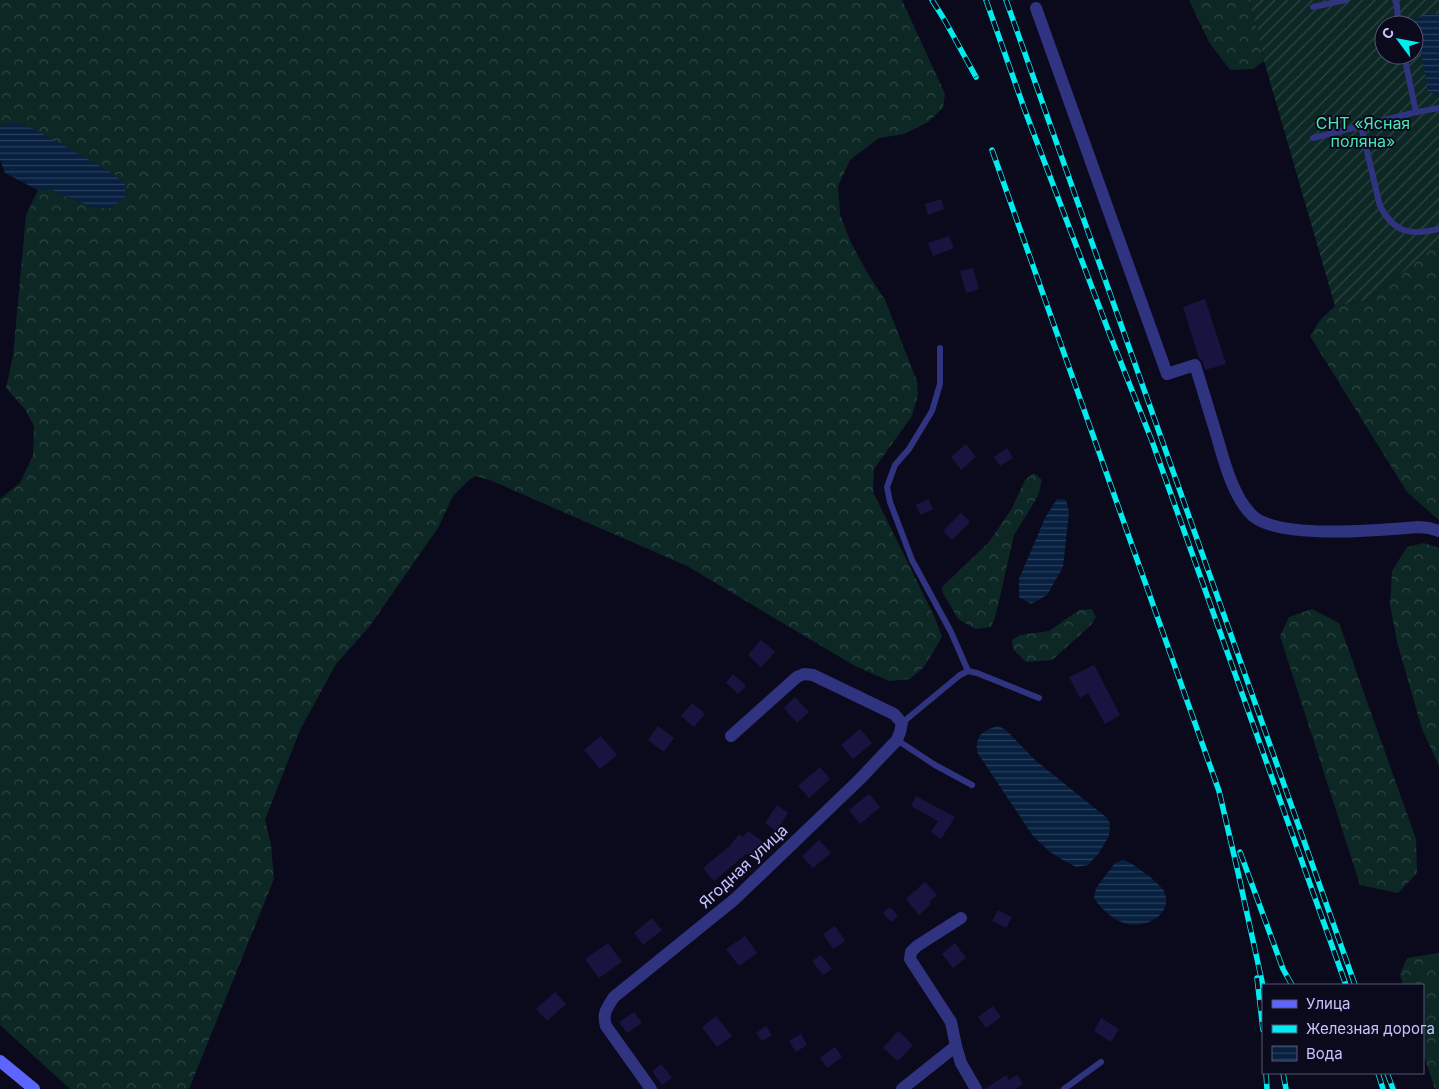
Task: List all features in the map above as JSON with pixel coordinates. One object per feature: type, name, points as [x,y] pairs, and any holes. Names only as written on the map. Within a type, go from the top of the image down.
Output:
[{"type":"main road","points":[[0,1062],[34,1089]]},
{"type":"street","points":[[1036,8],[1167,374],[1195,365],[1223,459],[1236,492],[1246,508],[1255,518],[1285,528],[1329,532],[1418,528],[1429,528],[1439,531]]},
{"type":"street","points":[[731,736],[797,677],[804,674],[813,676],[894,714],[902,723]]},
{"type":"street","name":"Ягодная улица","points":[[651,1089],[606,1026],[603,1018],[614,997],[735,898],[859,780],[897,740],[902,723]]},
{"type":"street","points":[[961,918],[910,952],[910,959],[951,1022],[961,1063],[976,1089]]},
{"type":"street","points":[[902,1089],[956,1046]]},
{"type":"lane","points":[[1313,7],[1346,0]]},
{"type":"lane","points":[[1394,0],[1397,5],[1398,15]]},
{"type":"lane","points":[[1406,65],[1416,112]]},
{"type":"lane","points":[[1313,138],[1439,108]]},
{"type":"lane","points":[[1361,126],[1380,206],[1385,216],[1402,230],[1428,232],[1439,229]]},
{"type":"lane","points":[[940,348],[940,384],[932,411],[909,449],[895,466],[887,487],[890,502],[912,560],[951,632],[968,671]]},
{"type":"lane","points":[[902,723],[960,674],[968,671],[1039,698]]},
{"type":"lane","points":[[897,740],[934,765],[972,785]]},
{"type":"lane","points":[[1064,1089],[1101,1062]]},
{"type":"green space","points":[[0,0],[902,0],[945,94],[943,108],[928,122],[904,134],[879,138],[850,160],[838,186],[840,214],[851,243],[885,300],[917,381],[918,394],[912,416],[874,469],[873,492],[935,618],[942,637],[924,667],[910,679],[889,681],[855,666],[687,566],[492,481],[476,476],[469,480],[453,496],[438,528],[369,627],[336,664],[300,730],[265,820],[271,845],[274,879],[189,1089],[70,1089],[0,1025],[0,499],[20,483],[33,455],[34,426],[24,408],[6,388],[13,356],[26,215],[38,190],[50,189],[94,208],[13,122],[0,127]]},
{"type":"green space","points":[[1189,0],[1248,0],[1258,31],[1264,61],[1253,69],[1230,70],[1209,42]]},
{"type":"green space","name":"СНТ «Ясная поляна»","points":[[1248,0],[1439,0],[1439,14],[1424,15],[1428,91],[1439,95],[1439,248],[1429,250],[1367,300],[1335,306],[1264,61],[1258,31]]},
{"type":"green space","points":[[1439,248],[1439,520],[1407,492],[1310,336],[1321,319],[1335,306],[1367,300],[1429,250]]},
{"type":"green space","points":[[1034,473],[1042,480],[1038,496],[1014,535],[996,614],[991,627],[976,629],[958,619],[943,593],[942,587],[989,542],[1012,508],[1025,480]]},
{"type":"green space","points":[[1424,543],[1439,548],[1439,766],[1422,729],[1397,642],[1390,605],[1392,571],[1407,547]]},
{"type":"green space","points":[[1092,609],[1096,617],[1090,626],[1052,660],[1026,662],[1013,649],[1012,640],[1020,635],[1049,631],[1079,610]]},
{"type":"green space","points":[[1312,609],[1339,623],[1416,839],[1417,873],[1398,893],[1360,885],[1280,636],[1289,617]]},
{"type":"green space","points":[[1439,953],[1439,1089],[1435,1089],[1424,1056],[1424,984],[1403,984],[1400,974],[1407,958]]},
{"type":"water","points":[[1439,14],[1439,95],[1428,92],[1423,65],[1424,15]]},
{"type":"water","points":[[13,122],[34,129],[114,174],[125,184],[125,198],[110,208],[94,208],[50,189],[38,190],[5,173],[0,160],[0,127]]},
{"type":"water","points":[[1057,499],[1066,500],[1069,512],[1063,567],[1047,595],[1031,604],[1019,597],[1019,579],[1045,518]]},
{"type":"water","points":[[998,726],[1006,730],[1035,760],[1107,818],[1110,824],[1109,836],[1099,853],[1088,865],[1076,867],[1050,852],[1033,836],[977,752],[977,742],[981,734],[988,729]]},
{"type":"water","points":[[1123,860],[1149,876],[1162,888],[1166,897],[1166,904],[1164,910],[1154,920],[1141,924],[1127,924],[1108,914],[1094,898],[1096,888],[1115,863]]},
{"type":"building","points":[[941,199],[944,209],[928,215],[925,204]]},
{"type":"building","points":[[949,236],[954,248],[933,256],[928,243]]},
{"type":"building","points":[[973,268],[979,289],[966,293],[960,271]]},
{"type":"building","points":[[1205,299],[1226,364],[1205,370],[1203,362],[1199,358],[1183,307]]},
{"type":"building","points":[[966,444],[976,457],[961,470],[951,457]]},
{"type":"building","points":[[1007,448],[1013,458],[1000,466],[994,457]]},
{"type":"building","points":[[928,499],[933,509],[921,515],[916,505]]},
{"type":"building","points":[[961,513],[970,522],[952,540],[943,531]]},
{"type":"building","points":[[761,640],[775,652],[761,667],[748,655]]},
{"type":"building","points":[[1094,665],[1120,715],[1105,724],[1088,693],[1080,698],[1069,677]]},
{"type":"building","points":[[733,674],[746,686],[738,694],[726,683]]},
{"type":"building","points":[[795,697],[809,712],[797,723],[784,708]]},
{"type":"building","points":[[692,703],[705,714],[694,727],[681,716]]},
{"type":"building","points":[[658,726],[674,738],[664,752],[648,740]]},
{"type":"building","points":[[860,729],[872,743],[853,759],[841,745]]},
{"type":"building","points":[[601,736],[617,755],[600,769],[584,750]]},
{"type":"building","points":[[820,767],[830,779],[809,798],[798,786]]},
{"type":"building","points":[[869,794],[880,807],[860,824],[849,810]]},
{"type":"building","points":[[916,796],[955,817],[941,839],[931,832],[938,821],[911,806]]},
{"type":"building","points":[[777,805],[788,813],[776,831],[765,823]]},
{"type":"building","points":[[748,831],[763,842],[751,857],[746,854],[714,881],[703,868],[730,846],[739,834],[743,837]]},
{"type":"building","points":[[819,840],[831,853],[813,868],[802,856]]},
{"type":"building","points":[[925,882],[937,895],[929,902],[931,904],[919,915],[906,899]]},
{"type":"building","points":[[890,907],[898,916],[891,922],[883,913]]},
{"type":"building","points":[[998,910],[1012,917],[1006,928],[992,921]]},
{"type":"building","points":[[652,918],[662,930],[643,945],[634,933]]},
{"type":"building","points":[[835,926],[845,941],[833,949],[823,934]]},
{"type":"building","points":[[745,936],[757,953],[739,966],[726,949]]},
{"type":"building","points":[[608,943],[622,962],[599,978],[585,959]]},
{"type":"building","points":[[955,943],[966,958],[953,968],[942,954]]},
{"type":"building","points":[[821,955],[832,969],[823,975],[812,961]]},
{"type":"building","points":[[555,992],[566,1004],[547,1021],[536,1009]]},
{"type":"building","points":[[993,1006],[1001,1017],[986,1028],[978,1017]]},
{"type":"building","points":[[634,1012],[642,1023],[627,1033],[619,1022]]},
{"type":"building","points":[[716,1016],[732,1036],[717,1047],[702,1027]]},
{"type":"building","points":[[1101,1018],[1119,1029],[1111,1042],[1094,1031]]},
{"type":"building","points":[[766,1026],[772,1035],[762,1041],[756,1033]]},
{"type":"building","points":[[898,1031],[913,1045],[898,1061],[883,1048]]},
{"type":"building","points":[[801,1034],[807,1045],[796,1052],[789,1041]]},
{"type":"building","points":[[835,1047],[842,1057],[827,1068],[820,1058]]},
{"type":"building","points":[[661,1064],[672,1078],[662,1085],[652,1071]]},
{"type":"building","points":[[1006,1075],[1009,1080],[1017,1075],[1023,1084],[1015,1089],[985,1089]]},
{"type":"railway","points":[[932,0],[976,77]]},
{"type":"railway","points":[[986,0],[1024,108],[1152,441],[1346,984]]},
{"type":"railway","points":[[1006,0],[1355,984]]},
{"type":"railway","points":[[992,150],[1219,791],[1263,984]]},
{"type":"railway","points":[[1240,852],[1283,969],[1291,984]]},
{"type":"railway","points":[[1257,978],[1262,1021]]},
{"type":"railway","points":[[1266,1074],[1267,1089]]},
{"type":"railway","points":[[1283,1074],[1286,1089]]},
{"type":"railway","points":[[1378,1074],[1383,1089]]},
{"type":"railway","points":[[1387,1074],[1393,1089]]}]
